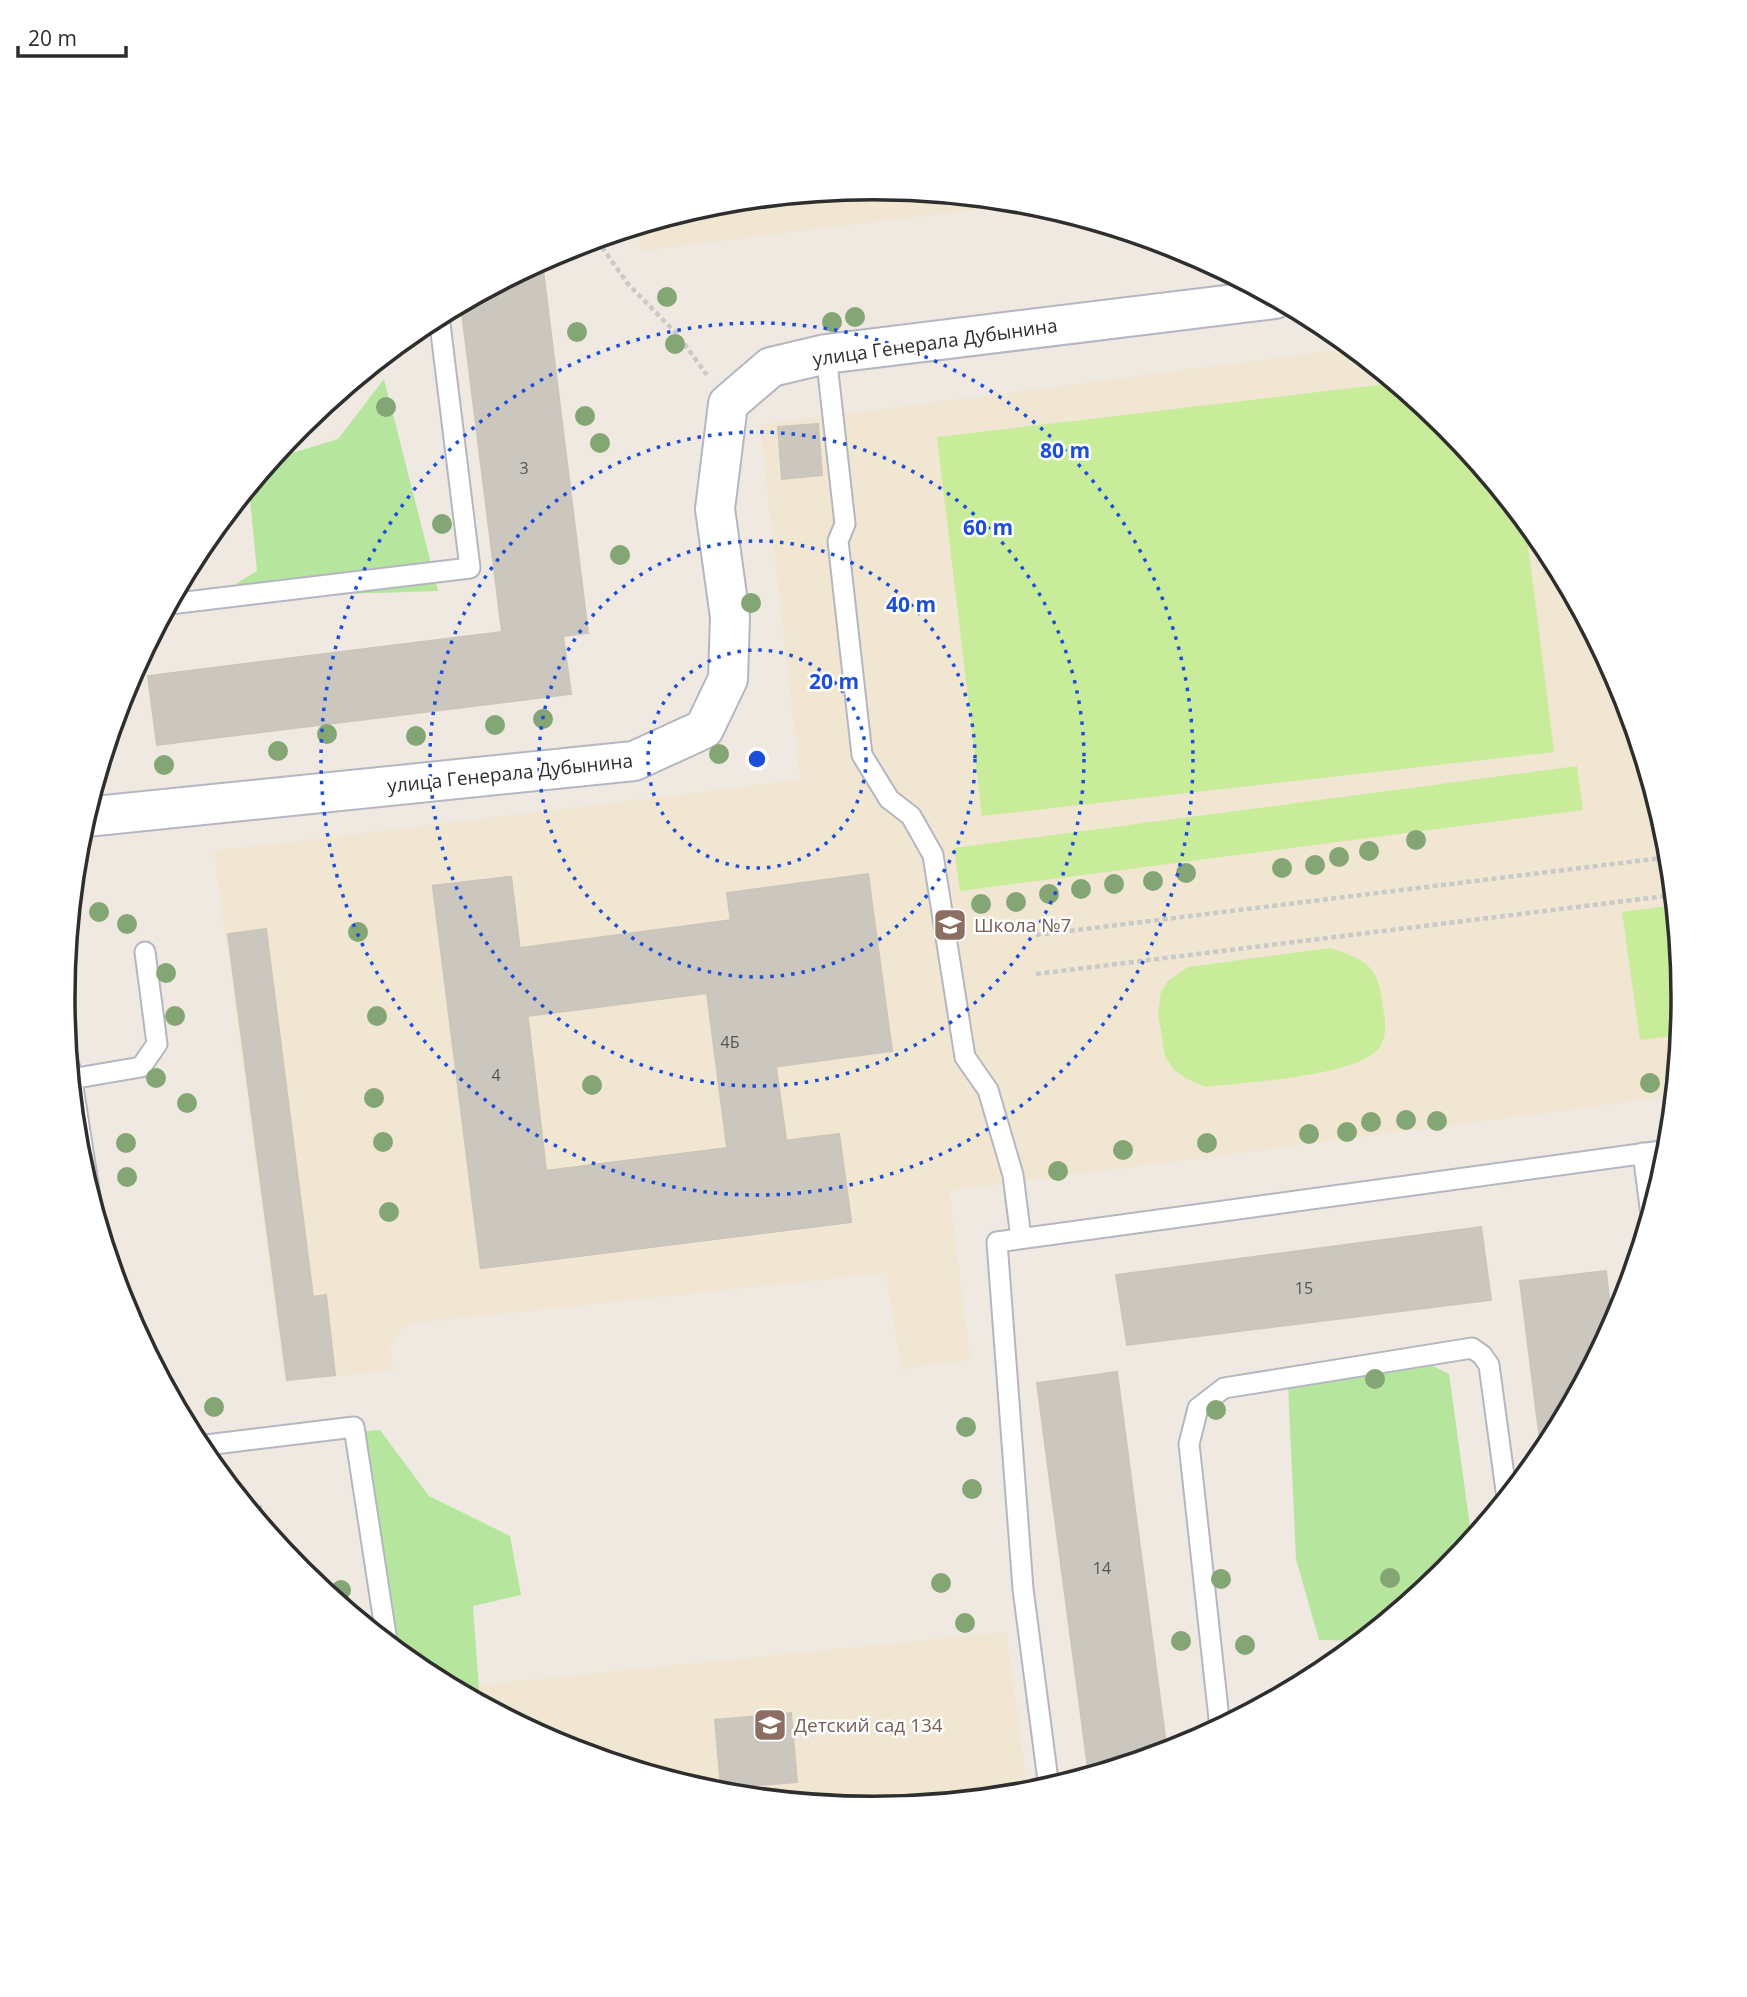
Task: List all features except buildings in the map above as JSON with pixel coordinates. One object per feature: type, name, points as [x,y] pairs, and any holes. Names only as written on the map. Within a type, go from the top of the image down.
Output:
[{"type":"street","name":"улица Генерала Дубынина","points":[[97,816],[634,761],[704,729],[728,679],[730,617],[715,509],[728,404],[771,367],[826,354],[1261,301]]},
{"type":"lane","points":[[180,603],[470,568],[441,328]]},
{"type":"lane","points":[[826,354],[845,524],[838,541],[862,755],[890,799],[911,816],[933,855],[965,1057],[988,1090],[1013,1175],[1021,1238]]},
{"type":"lane","points":[[80,1078],[141,1068],[157,1044],[145,952]]},
{"type":"lane","points":[[1048,1777],[1023,1589],[996,1241],[1656,1151]]},
{"type":"lane","points":[[1643,1153],[1648,1191]]},
{"type":"lane","points":[[1219,1718],[1189,1444],[1198,1408],[1224,1388],[1472,1348],[1482,1355],[1489,1365],[1505,1486]]},
{"type":"lane","points":[[212,1444],[354,1427],[385,1630]]},
{"type":"path","points":[[603,248],[628,284],[677,334],[728,404]]},
{"type":"path","points":[[1036,935],[1659,858]]},
{"type":"path","points":[[1036,974],[1665,896]]},
{"type":"shaded area","points":[[874,200],[986,208],[640,251],[639,236],[667,227],[769,207]]},
{"type":"shaded area","name":"Школа №7","points":[[1338,350],[1359,365],[1400,398],[1438,434],[1474,472],[1507,513],[1565,599],[1611,693],[1645,792],[1665,894],[1672,999],[1666,1097],[949,1191],[970,1360],[901,1369],[886,1273],[407,1324],[390,1346],[393,1370],[285,1382],[214,851],[800,780],[760,425]]},
{"type":"shaded area","name":"Детский сад 134","points":[[1006,1632],[1026,1781],[978,1790],[874,1797],[769,1790],[667,1770],[617,1754],[520,1714],[479,1693],[478,1685]]},
{"type":"green space","points":[[384,379],[438,591],[213,598],[257,571],[250,500],[290,454],[338,439]]},
{"type":"green space","points":[[1383,384],[1438,434],[1474,472],[1528,542],[1554,752],[982,816],[937,437]]},
{"type":"green space","points":[[1577,766],[1583,810],[960,891],[954,848]]},
{"type":"green space","points":[[1666,906],[1672,999],[1671,1036],[1640,1040],[1622,912]]},
{"type":"green space","points":[[1331,948],[1360,960],[1377,978],[1385,1030],[1380,1047],[1368,1057],[1326,1072],[1206,1087],[1173,1069],[1165,1056],[1158,1013],[1161,992],[1168,981],[1188,967]]},
{"type":"green space","points":[[1427,1363],[1449,1374],[1470,1529],[1400,1599],[1347,1641],[1319,1640],[1296,1559],[1288,1383]]},
{"type":"green space","points":[[380,1430],[429,1496],[510,1536],[521,1595],[473,1606],[479,1693],[391,1634],[358,1432]]},
{"type":"place","name":"Школа №7","points":[[950,925]]},
{"type":"place","name":"Детский сад 134","points":[[770,1725]]}]
